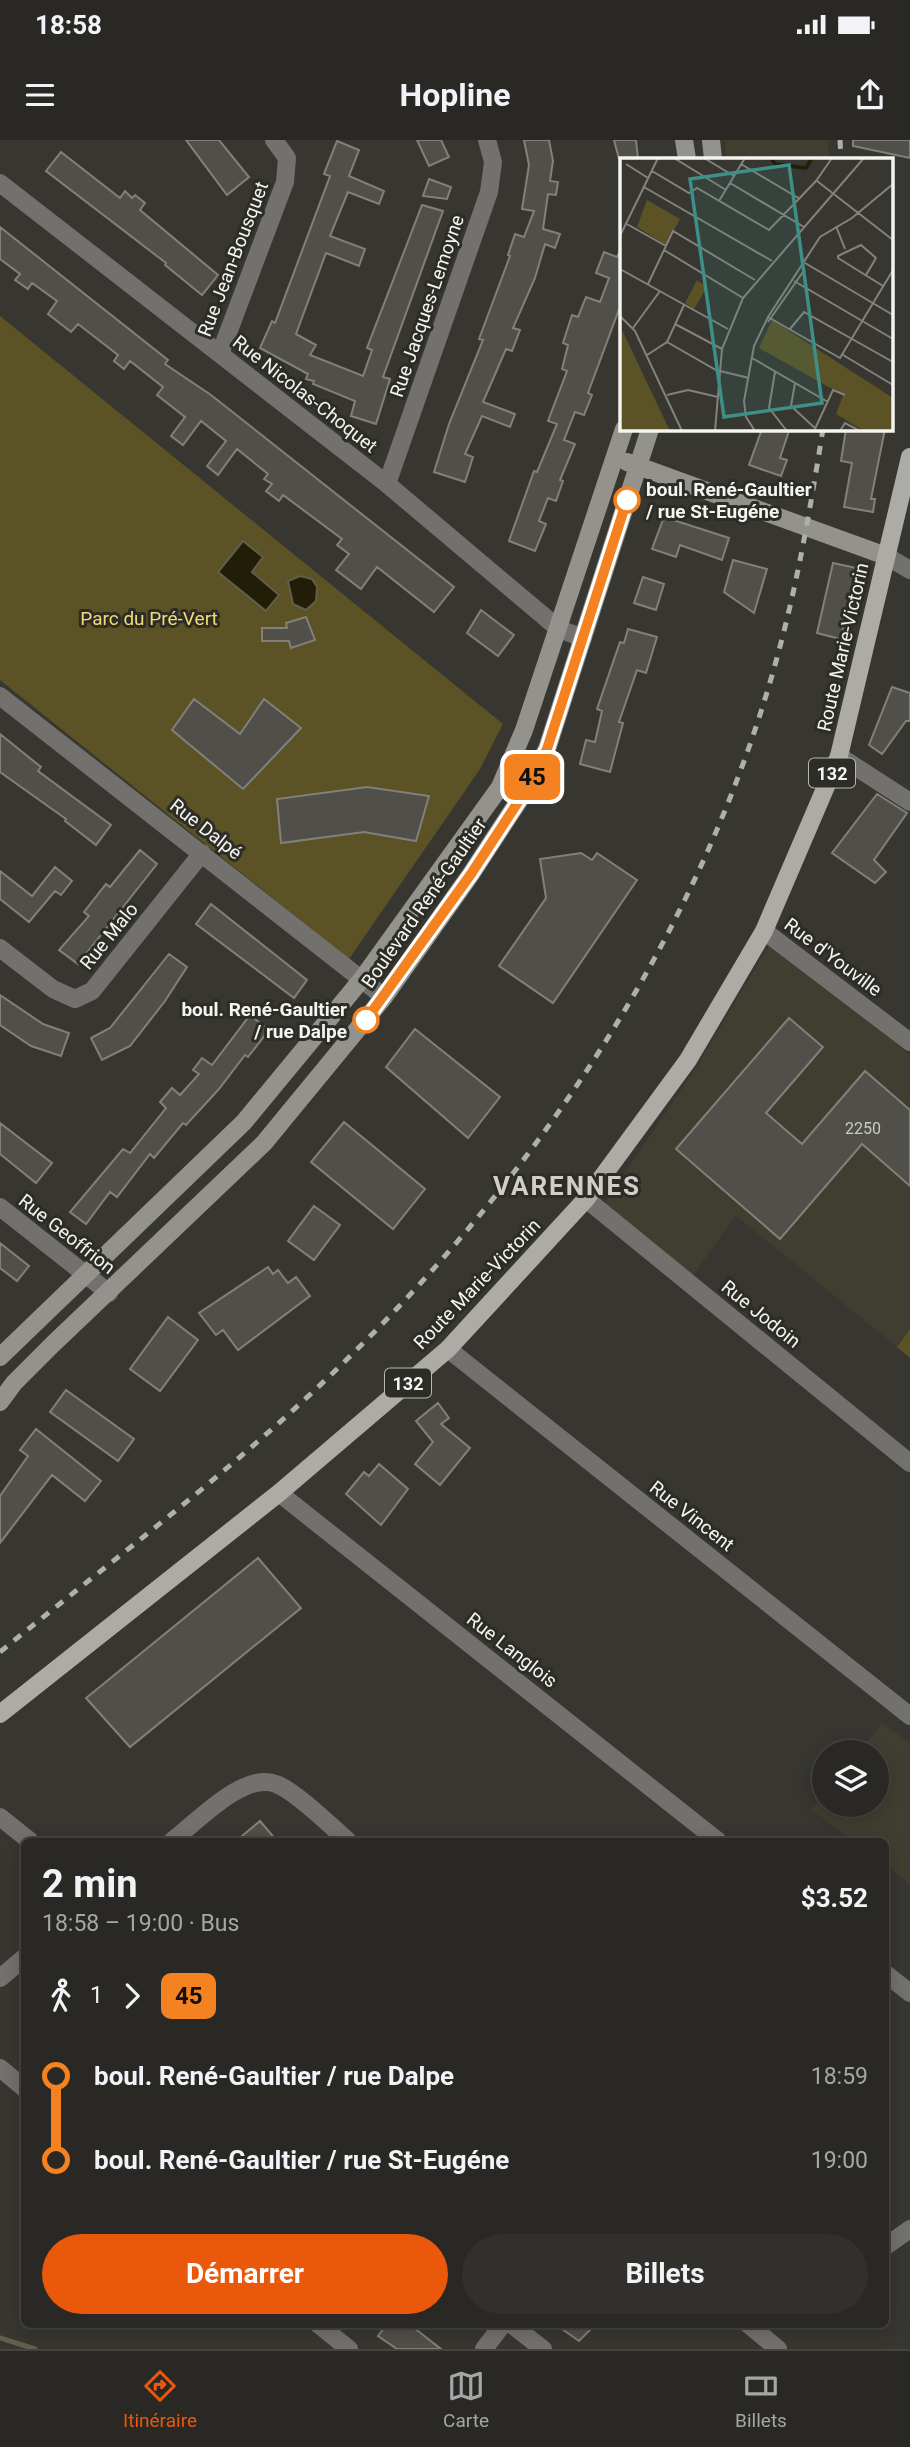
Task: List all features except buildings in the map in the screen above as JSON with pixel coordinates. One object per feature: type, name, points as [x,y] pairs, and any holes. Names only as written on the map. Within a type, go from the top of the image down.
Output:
[{"type":"main road","name":"132","points":[[886,556],[910,457]]},
{"type":"main road","name":"Route Marie-Victorin","points":[[0,1714],[279,1493],[448,1349],[586,1199],[688,1060],[764,931],[839,756],[886,556]]},
{"type":"street","name":"Rue Jean-Bousquet","points":[[220,354],[285,182],[287,158],[274,140]]},
{"type":"street","name":"Rue Jacques-Lemoyne","points":[[387,484],[489,192],[493,162],[487,140]]},
{"type":"street","points":[[684,140],[687,158]]},
{"type":"street","points":[[710,140],[713,158]]},
{"type":"street","name":"Rue Nicolas-Choquet","points":[[0,183],[387,484],[559,629],[583,638]]},
{"type":"street","name":"Boulevard René-Gaultier","points":[[0,1357],[244,1122],[362,979],[500,787],[524,730],[559,629],[624,430]]},
{"type":"street","name":"Boulevard René-Gaultier","points":[[0,1402],[14,1383],[264,1143],[384,997],[520,799],[547,749],[650,430]]},
{"type":"street","points":[[614,458],[886,556],[910,570]]},
{"type":"street","name":"Rue Dalpé","points":[[0,696],[384,997]]},
{"type":"street","points":[[839,756],[910,802]]},
{"type":"street","points":[[500,787],[520,799]]},
{"type":"street","name":"Rue Malo","points":[[0,948],[53,989],[75,999],[92,991],[202,853]]},
{"type":"street","name":"Rue d'Youville","points":[[764,931],[910,1042]]},
{"type":"street","name":"Rue Jodoin","points":[[586,1199],[910,1462]]},
{"type":"street","name":"Rue Geoffrion","points":[[0,1207],[109,1293]]},
{"type":"street","name":"Rue Vincent","points":[[448,1349],[910,1716]]},
{"type":"street","name":"Rue Langlois","points":[[279,1493],[714,1838]]},
{"type":"street","points":[[176,1838],[247,1783],[263,1781],[278,1784],[344,1838]]},
{"type":"street","points":[[0,1816],[26,1838]]},
{"type":"street","points":[[0,1978],[21,1960]]},
{"type":"street","points":[[889,1976],[910,1993]]},
{"type":"street","points":[[0,2068],[21,2086]]},
{"type":"street","points":[[889,2244],[910,2229]]},
{"type":"street","points":[[323,2328],[349,2349]]},
{"type":"street","points":[[484,2349],[500,2328]]},
{"type":"street","points":[[516,2328],[543,2349]]},
{"type":"street","points":[[753,2328],[778,2349]]},
{"type":"shaded area","points":[[725,140],[828,140],[829,158],[726,158]]},
{"type":"shaded area","points":[[243,541],[263,557],[252,572],[279,595],[266,611],[218,572]]},
{"type":"shaded area","points":[[300,576],[312,579],[317,587],[316,601],[306,610],[293,604],[288,581]]},
{"type":"shaded area","points":[[771,942],[910,1055],[910,1329],[897,1347],[736,1216],[693,1275],[604,1204],[695,1069]]},
{"type":"shaded area","points":[[882,1723],[910,1743],[910,1884],[889,1867],[889,1838],[849,1838],[820,1817],[889,1817],[889,1740],[869,1740]]},
{"type":"green space","name":"Parc du Pré-Vert","points":[[0,316],[503,724],[480,769],[349,959],[0,680]]},
{"type":"green space","points":[[910,1329],[910,1358],[897,1347]]},
{"type":"waterway","points":[[0,2338],[35,2349]]},
{"type":"railway","points":[[840,140],[841,158]]},
{"type":"railway","points":[[0,1652],[215,1478],[339,1367],[415,1289],[486,1207],[552,1120],[613,1030],[667,935],[714,837],[753,736],[784,631],[801,556],[823,430]]},
{"type":"bus line","name":"45","points":[[366,1020],[471,874],[520,799],[547,749],[627,500]]},
{"type":"place","name":"boul. René-Gaultier / rue St-Eugéne","points":[[627,500]]},
{"type":"place","name":"boul. René-Gaultier / rue Dalpe","points":[[366,1020]]},
{"type":"district","name":"VARENNES","points":[[567,1186]]}]
